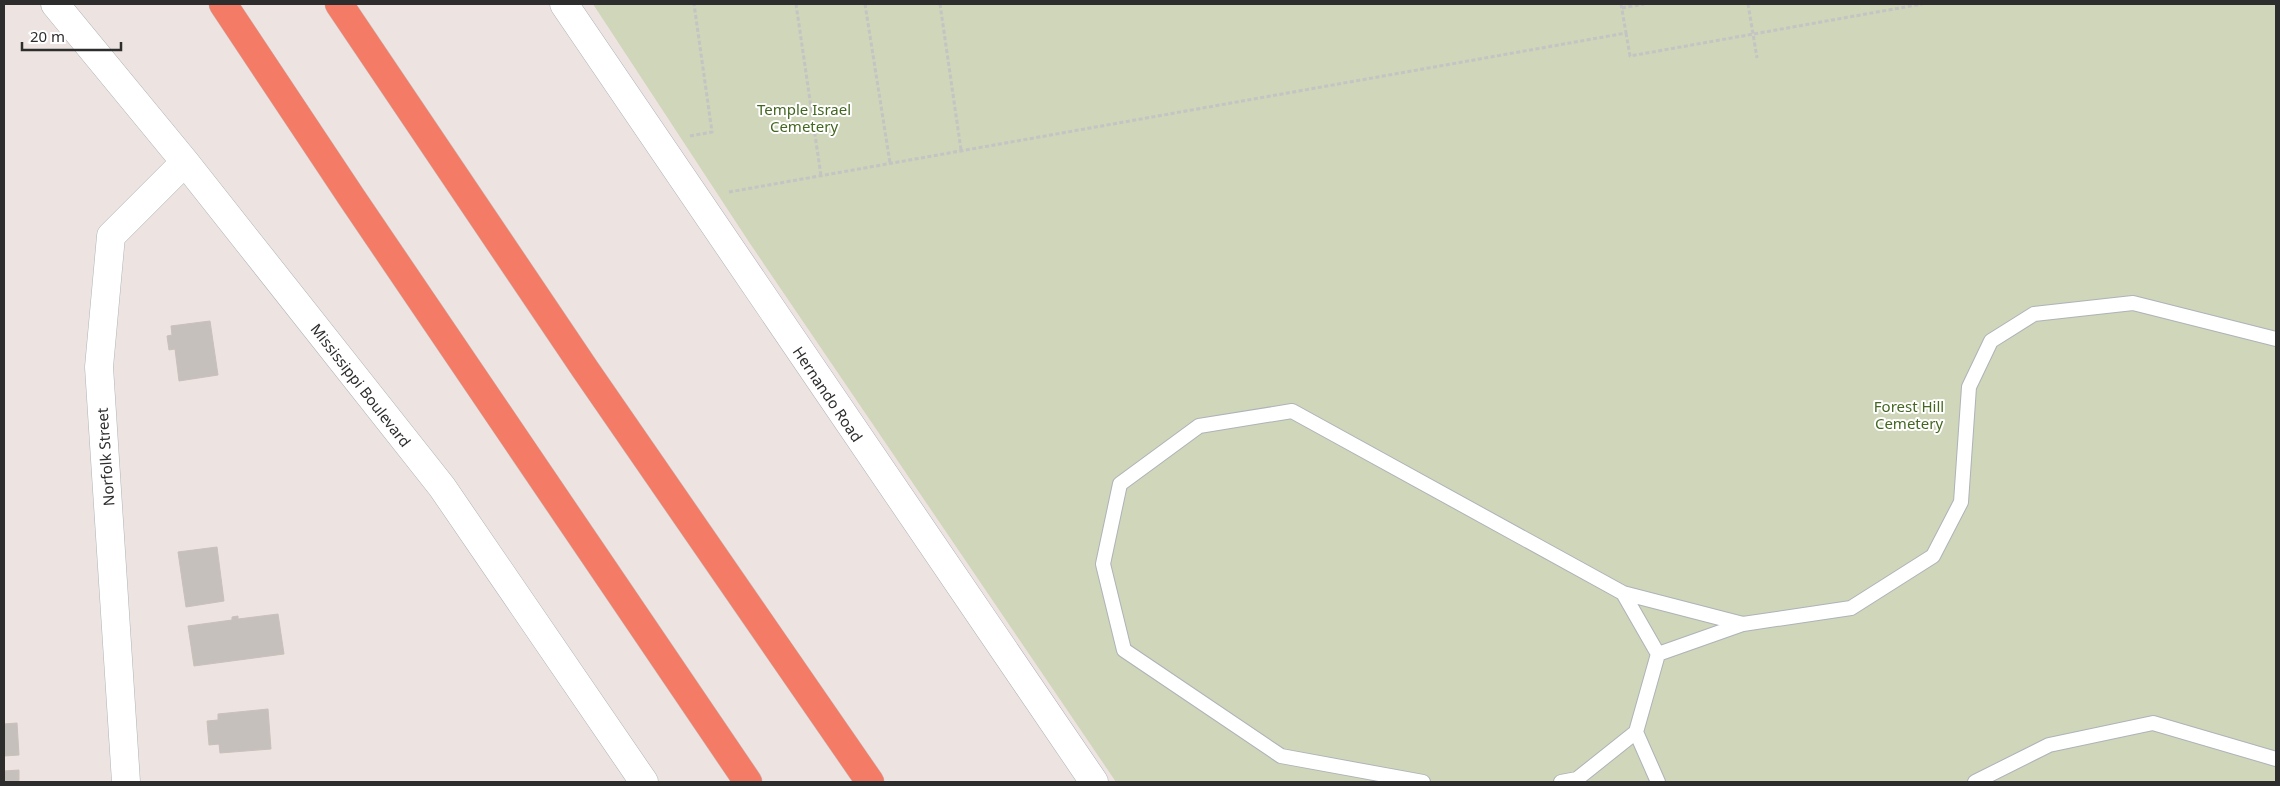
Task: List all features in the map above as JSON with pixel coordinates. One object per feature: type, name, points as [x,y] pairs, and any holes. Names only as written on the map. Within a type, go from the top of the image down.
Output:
[{"type":"highway","points":[[223,4],[352,198],[748,782]]},
{"type":"highway","points":[[339,4],[585,369],[870,782]]},
{"type":"street","name":"Mississippi Boulevard","points":[[55,4],[185,162],[442,487],[644,782]]},
{"type":"street","name":"Hernando Road","points":[[564,4],[658,141],[694,198],[1094,782]]},
{"type":"street","name":"Norfolk Street","points":[[126,782],[99,367],[111,236],[185,162]]},
{"type":"lane","points":[[1658,654],[1743,624],[1851,608],[1933,556],[1961,502],[1969,387],[1990,341],[2034,314],[2133,303],[2276,339]]},
{"type":"lane","points":[[1423,782],[1369,777],[1281,756],[1124,650],[1103,564],[1120,484],[1199,426],[1292,411],[1623,593],[1743,624]]},
{"type":"lane","points":[[1561,782],[1577,779],[1636,732],[1658,654],[1623,593]]},
{"type":"lane","points":[[1975,782],[2049,745],[2153,723],[2276,759]]},
{"type":"lane","points":[[1636,732],[1658,782]]},
{"type":"path","points":[[658,141],[712,132],[694,4]]},
{"type":"path","points":[[796,4],[821,176]]},
{"type":"path","points":[[865,4],[890,163]]},
{"type":"path","points":[[940,4],[961,150]]},
{"type":"path","points":[[1644,4],[1621,6],[1630,56],[1922,4]]},
{"type":"path","points":[[1748,4],[1758,58]]},
{"type":"path","points":[[694,198],[1626,33]]},
{"type":"green space","name":"Forest Hill Cemetery","points":[[593,4],[2276,4],[2276,782],[1116,782],[749,242]]},
{"type":"building","points":[[210,321],[218,375],[179,381],[175,349],[169,350],[167,336],[172,335],[171,326]]},
{"type":"building","points":[[217,547],[224,601],[186,607],[178,552]]},
{"type":"building","points":[[278,614],[284,654],[194,666],[188,626],[232,620],[232,617],[238,616],[238,619]]},
{"type":"building","points":[[268,709],[271,749],[220,753],[219,744],[209,745],[207,721],[218,720],[218,714]]},
{"type":"building","points":[[17,723],[19,755],[4,756],[4,724]]},
{"type":"building","points":[[19,770],[19,782],[4,782],[4,771]]},
{"type":"park label","name":"Temple Israel Cemetery","points":[[804,118]]}]
